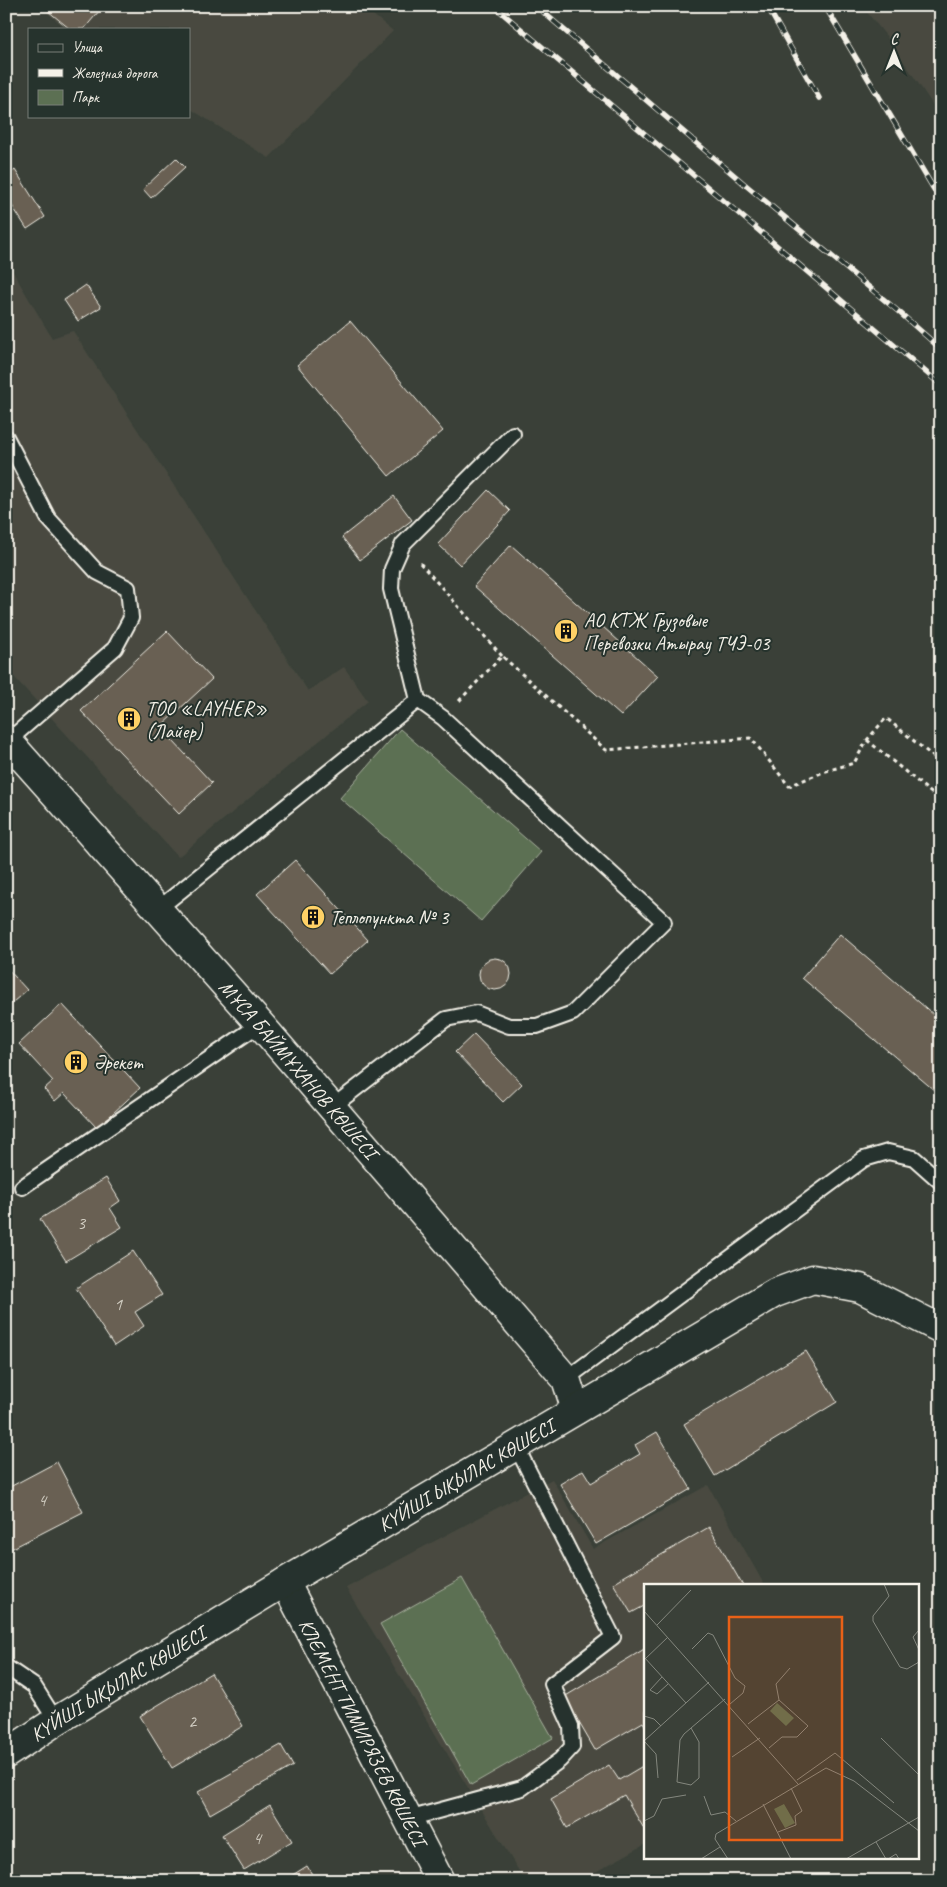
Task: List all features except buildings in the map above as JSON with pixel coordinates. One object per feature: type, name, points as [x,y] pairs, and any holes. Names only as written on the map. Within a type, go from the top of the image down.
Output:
[{"type":"street","name":"МҰСА БАЙМҰХАНОВ КӨШЕСІ","points":[[7,740],[260,1024],[566,1378],[576,1410]]},
{"type":"street","name":"КҮЙШІ ЫҚЫЛАС КӨШЕСІ","points":[[6,1754],[56,1721],[285,1582],[775,1293],[813,1279],[860,1288],[941,1329]]},
{"type":"street","name":"КЛЕМЕНТ ТИМИРЯЗЕВ КӨШЕСІ","points":[[285,1582],[440,1881]]},
{"type":"lane","points":[[332,1107],[446,1019],[476,1013],[509,1026],[537,1026],[573,1013],[664,922],[444,718],[418,700],[391,589],[392,569],[403,544],[513,434]]},
{"type":"lane","points":[[6,437],[48,518],[97,572],[128,588],[131,618],[116,648],[7,740]]},
{"type":"lane","points":[[158,909],[418,700]]},
{"type":"lane","points":[[22,1186],[260,1024]]},
{"type":"lane","points":[[566,1378],[864,1159],[888,1152],[914,1158],[941,1182]]},
{"type":"lane","points":[[408,1819],[522,1788],[560,1760],[572,1747],[571,1726],[552,1684],[613,1637],[516,1446]]},
{"type":"lane","points":[[6,1667],[34,1686],[56,1721]]},
{"type":"path","points":[[403,544],[502,656],[606,750],[751,738],[790,786],[826,771],[854,763],[867,740],[886,718],[941,763]]},
{"type":"path","points":[[444,718],[502,656]]},
{"type":"path","points":[[867,740],[941,801]]},
{"type":"shaded area","points":[[39,6],[362,6],[393,31],[269,158],[190,109],[190,28],[66,28]]},
{"type":"shaded area","points":[[862,6],[941,6],[941,117],[887,37]]},
{"type":"shaded area","points":[[6,260],[52,338],[73,331],[308,691],[344,667],[368,701],[178,857],[6,668]]},
{"type":"shaded area","points":[[552,1479],[593,1549],[708,1485],[764,1584],[644,1584],[644,1845],[579,1881],[525,1881],[346,1588]]},
{"type":"green space","points":[[400,729],[541,852],[481,921],[340,798]]},
{"type":"green space","points":[[462,1578],[553,1738],[471,1785],[380,1624]]},
{"type":"railway","points":[[494,6],[941,385]]},
{"type":"railway","points":[[536,6],[941,349]]},
{"type":"railway","points":[[767,6],[819,98]]},
{"type":"railway","points":[[825,6],[941,201]]},
{"type":"place","name":"АО КТЖ Грузовые Перевозки Атырау ТЧЭ-03","points":[[566,631]]},
{"type":"place","name":"ТОО «LAYHER» (Лайер)","points":[[129,719]]},
{"type":"place","name":"Теплопункта № 3","points":[[313,917]]},
{"type":"place","name":"Әрекет","points":[[76,1062]]}]
